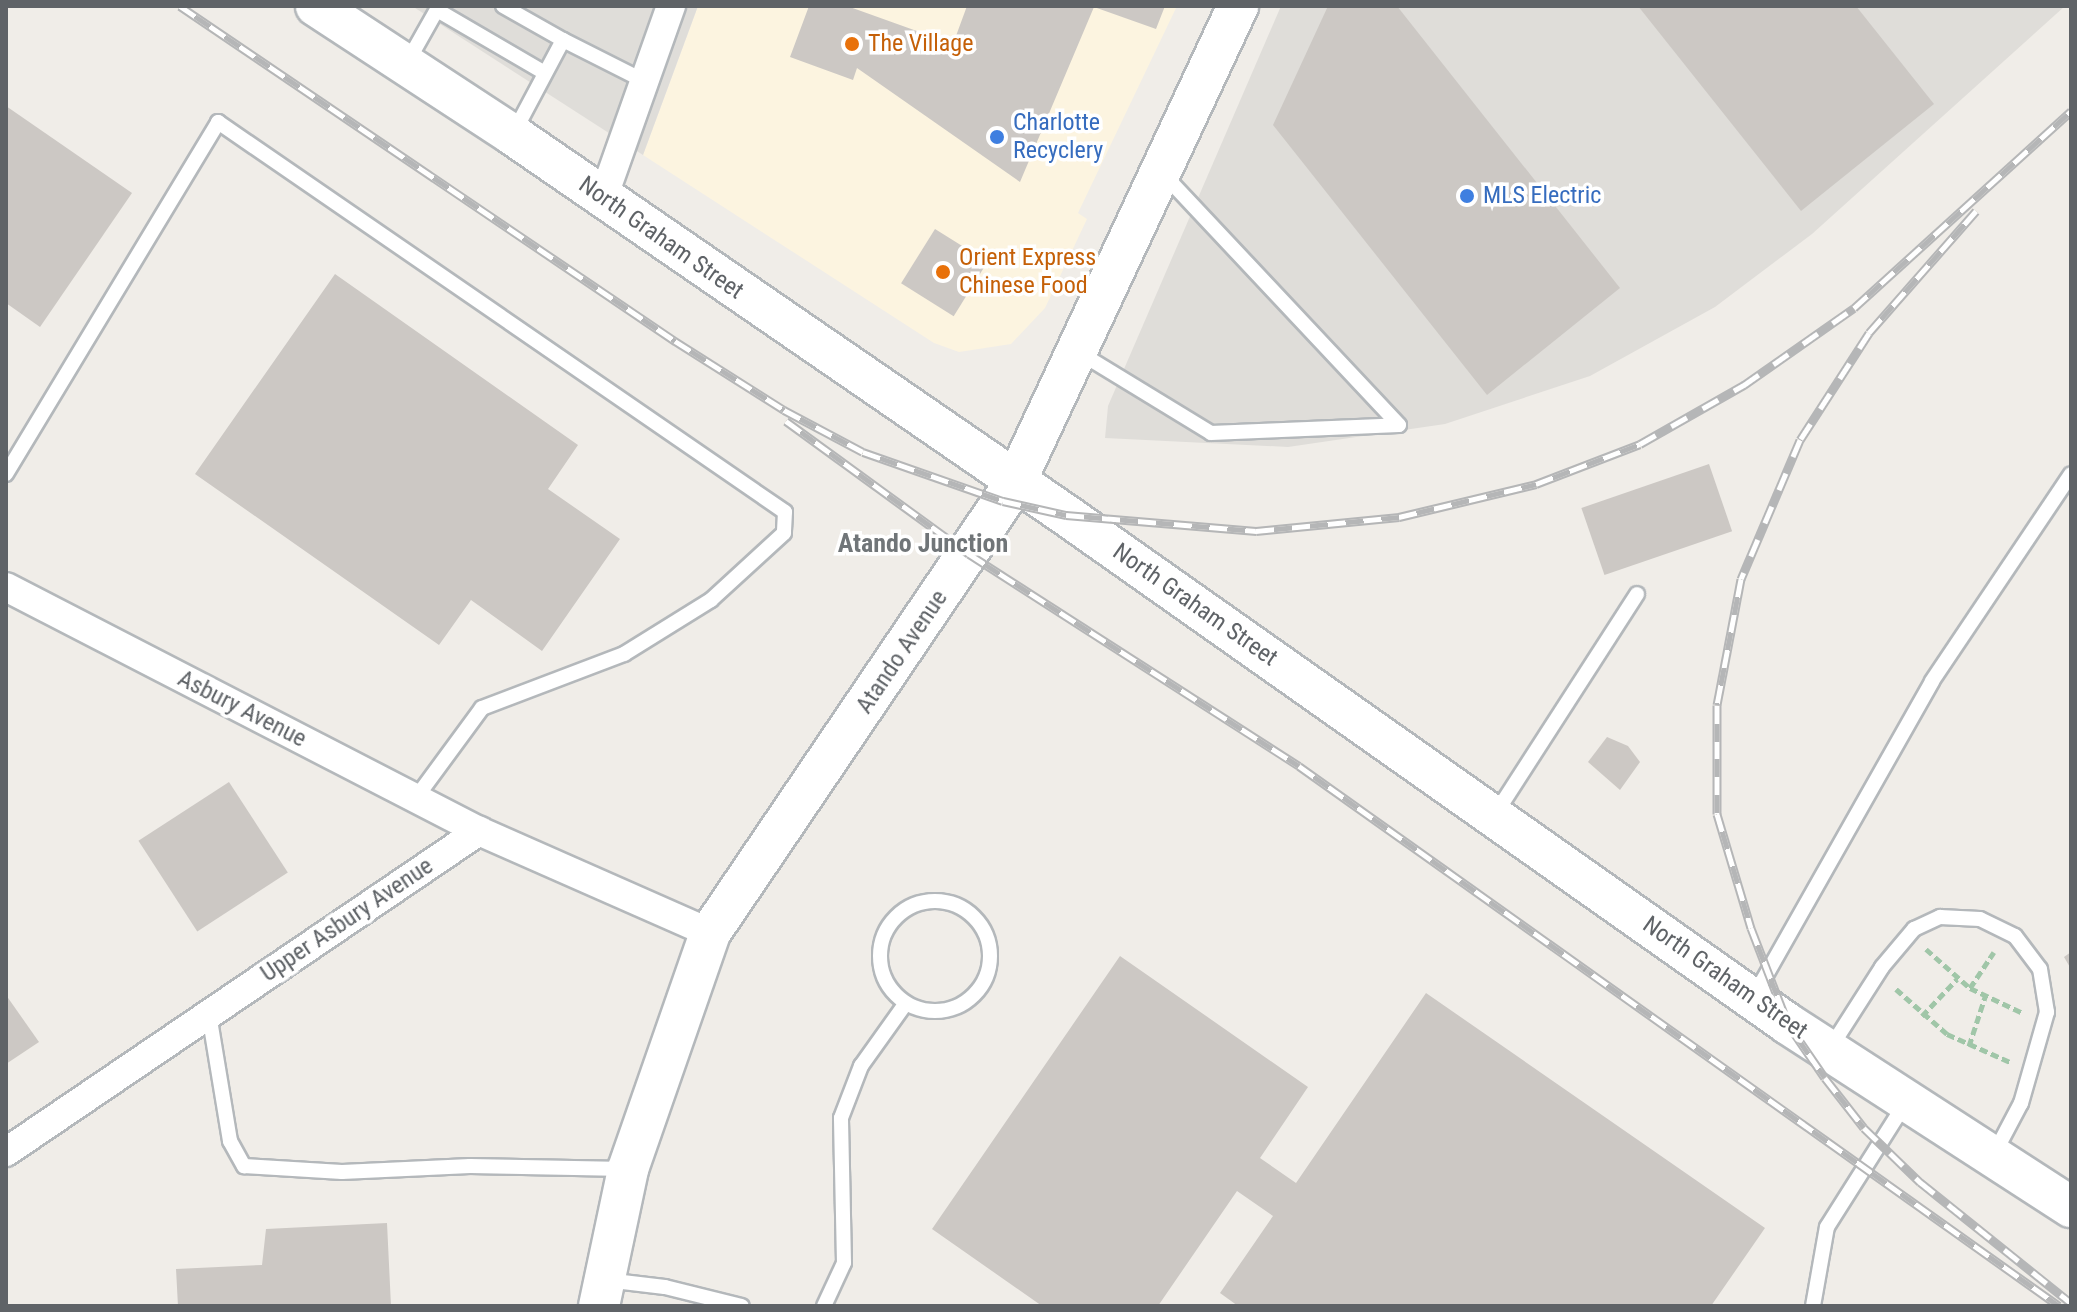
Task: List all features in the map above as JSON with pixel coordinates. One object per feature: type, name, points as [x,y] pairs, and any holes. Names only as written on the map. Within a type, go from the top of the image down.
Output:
[{"type":"main road","name":"North Graham Street","points":[[316,6],[513,135],[1753,999],[2071,1207]]},
{"type":"main road","name":"Atando Avenue","points":[[600,1293],[628,1169],[710,933],[1015,483],[1238,6]]},
{"type":"street","points":[[603,198],[671,6]]},
{"type":"street","name":"Asbury Avenue","points":[[6,587],[479,831]]},
{"type":"street","points":[[479,831],[710,933]]},
{"type":"street","name":"Upper Asbury Avenue","points":[[6,1152],[479,831]]},
{"type":"lane","points":[[503,6],[644,81]]},
{"type":"lane","points":[[406,65],[438,8],[545,73]]},
{"type":"lane","points":[[513,135],[563,40]]},
{"type":"lane","points":[[6,474],[218,122],[785,512],[784,533],[711,600],[624,654],[482,708],[416,798]]},
{"type":"lane","points":[[1076,350],[1211,433],[1399,425],[1161,172]]},
{"type":"lane","points":[[1753,999],[1932,681],[2071,474]]},
{"type":"lane","points":[[1494,816],[1637,594]]},
{"type":"lane","points":[[927,900],[963,907],[977,919],[988,943],[988,970],[981,986],[953,1008],[936,1012],[906,1003],[889,987],[881,970],[884,933],[894,918],[927,900]]},
{"type":"lane","points":[[1829,1050],[1882,967],[1914,929],[1940,917],[1980,919],[2015,936],[2040,969],[2047,1012],[2021,1103],[1993,1157]]},
{"type":"lane","points":[[824,1306],[844,1263],[841,1118],[861,1066],[906,1003]]},
{"type":"lane","points":[[209,1014],[230,1141],[244,1166],[342,1172],[470,1166],[628,1169]]},
{"type":"lane","points":[[1813,1306],[1827,1227],[1907,1101]]},
{"type":"lane","points":[[600,1293],[665,1287],[742,1306]]},
{"type":"path","points":[[1925,948],[1970,988],[2024,1013]]},
{"type":"path","points":[[1970,988],[1996,949]]},
{"type":"path","points":[[1922,1016],[1957,979]]},
{"type":"path","points":[[1894,987],[1922,1016],[1969,1046],[2011,1062]]},
{"type":"path","points":[[1969,1046],[1985,997]]},
{"type":"shaded area","points":[[412,6],[698,6],[643,155]]},
{"type":"shaded area","points":[[698,6],[1177,6],[1078,213],[1087,219],[1045,308],[1011,344],[959,352],[934,343],[643,155]]},
{"type":"shaded area","points":[[1281,6],[2065,6],[1812,234],[1715,307],[1590,376],[1445,424],[1288,447],[1105,438],[1108,406]]},
{"type":"building","points":[[809,6],[847,6],[953,44],[967,6],[1165,6],[1156,29],[1094,7],[1020,182],[857,68],[853,80],[790,57]]},
{"type":"building","points":[[1328,6],[1397,6],[1620,288],[1487,395],[1273,125]]},
{"type":"building","points":[[1638,6],[1856,6],[1934,104],[1801,211]]},
{"type":"building","points":[[6,106],[132,193],[40,327],[6,303]]},
{"type":"building","name":"Orient Express Chinese Food","points":[[935,229],[988,262],[954,316],[901,283]]},
{"type":"building","points":[[335,274],[578,445],[548,489],[620,539],[542,651],[471,600],[439,645],[195,474]]},
{"type":"building","points":[[1709,464],[1732,531],[1604,575],[1581,508]]},
{"type":"building","points":[[1607,737],[1628,746],[1640,762],[1620,790],[1588,762]]},
{"type":"building","points":[[229,782],[288,873],[197,931],[138,841]]},
{"type":"building","points":[[2071,952],[2071,969],[2064,957]]},
{"type":"building","points":[[1120,956],[1308,1087],[1260,1158],[1296,1183],[1426,993],[1765,1228],[1711,1306],[1238,1306],[1220,1293],[1273,1216],[1237,1191],[1158,1306],[1042,1306],[932,1229]]},
{"type":"building","points":[[6,995],[39,1042],[6,1064]]},
{"type":"building","points":[[387,1223],[391,1306],[178,1306],[176,1269],[262,1265],[266,1229]]},
{"type":"railway","points":[[180,6],[675,341],[784,410],[863,452],[1003,501],[1066,515],[1256,531],[1399,517],[1536,484],[1640,444],[1744,385],[1854,308],[2071,111]]},
{"type":"railway","points":[[1976,211],[1869,333],[1800,440],[1741,579],[1717,705],[1717,814],[1751,928],[1788,1024],[1825,1078],[1864,1128],[1920,1182],[2071,1303]]},
{"type":"railway","points":[[786,421],[969,554],[1299,766],[2059,1306]]},
{"type":"place","name":"The Village","points":[[852,44]]},
{"type":"place","name":"Charlotte Recyclery","points":[[997,137]]},
{"type":"place","name":"MLS Electric","points":[[1467,196]]},
{"type":"place","name":"Orient Express Chinese Food","points":[[943,272]]},
{"type":"district","name":"Atando Junction","points":[[923,544]]}]
